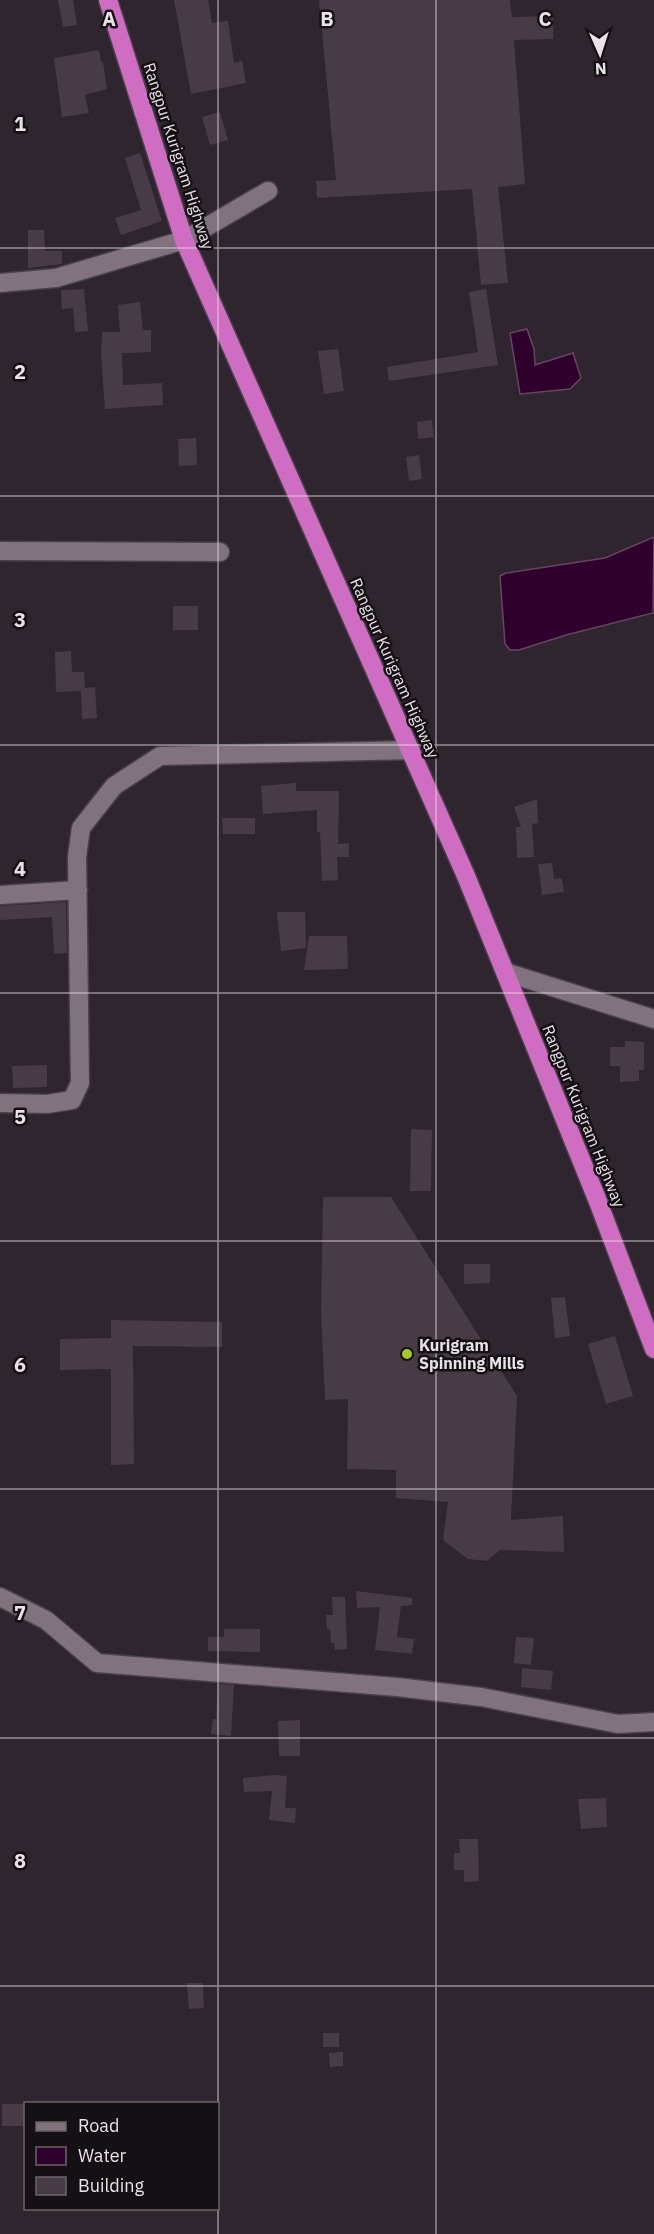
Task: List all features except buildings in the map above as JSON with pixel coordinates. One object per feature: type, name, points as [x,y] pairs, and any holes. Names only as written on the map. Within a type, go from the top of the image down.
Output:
[{"type":"highway","name":"Rangpur Kurigram Highway","points":[[108,0],[184,240],[466,876],[597,1199],[654,1349]]},
{"type":"street","points":[[0,283],[56,278],[184,240],[268,191]]},
{"type":"street","points":[[0,551],[220,552]]},
{"type":"street","points":[[0,1102],[47,1104],[72,1100],[80,1083],[77,857],[81,828],[114,786],[160,756],[411,750]]},
{"type":"street","points":[[0,895],[78,890]]},
{"type":"street","points":[[505,972],[654,1019]]},
{"type":"street","points":[[0,1597],[46,1620],[97,1663],[397,1687],[481,1697],[618,1724],[654,1722]]},
{"type":"water","points":[[527,329],[534,349],[535,365],[573,353],[581,378],[570,389],[520,394],[510,333]]},
{"type":"water","points":[[654,537],[653,613],[566,635],[519,650],[510,650],[505,644],[500,576],[506,573],[605,558]]},
{"type":"place","name":"Kurigram Spinning Mills","points":[[407,1354]]}]
